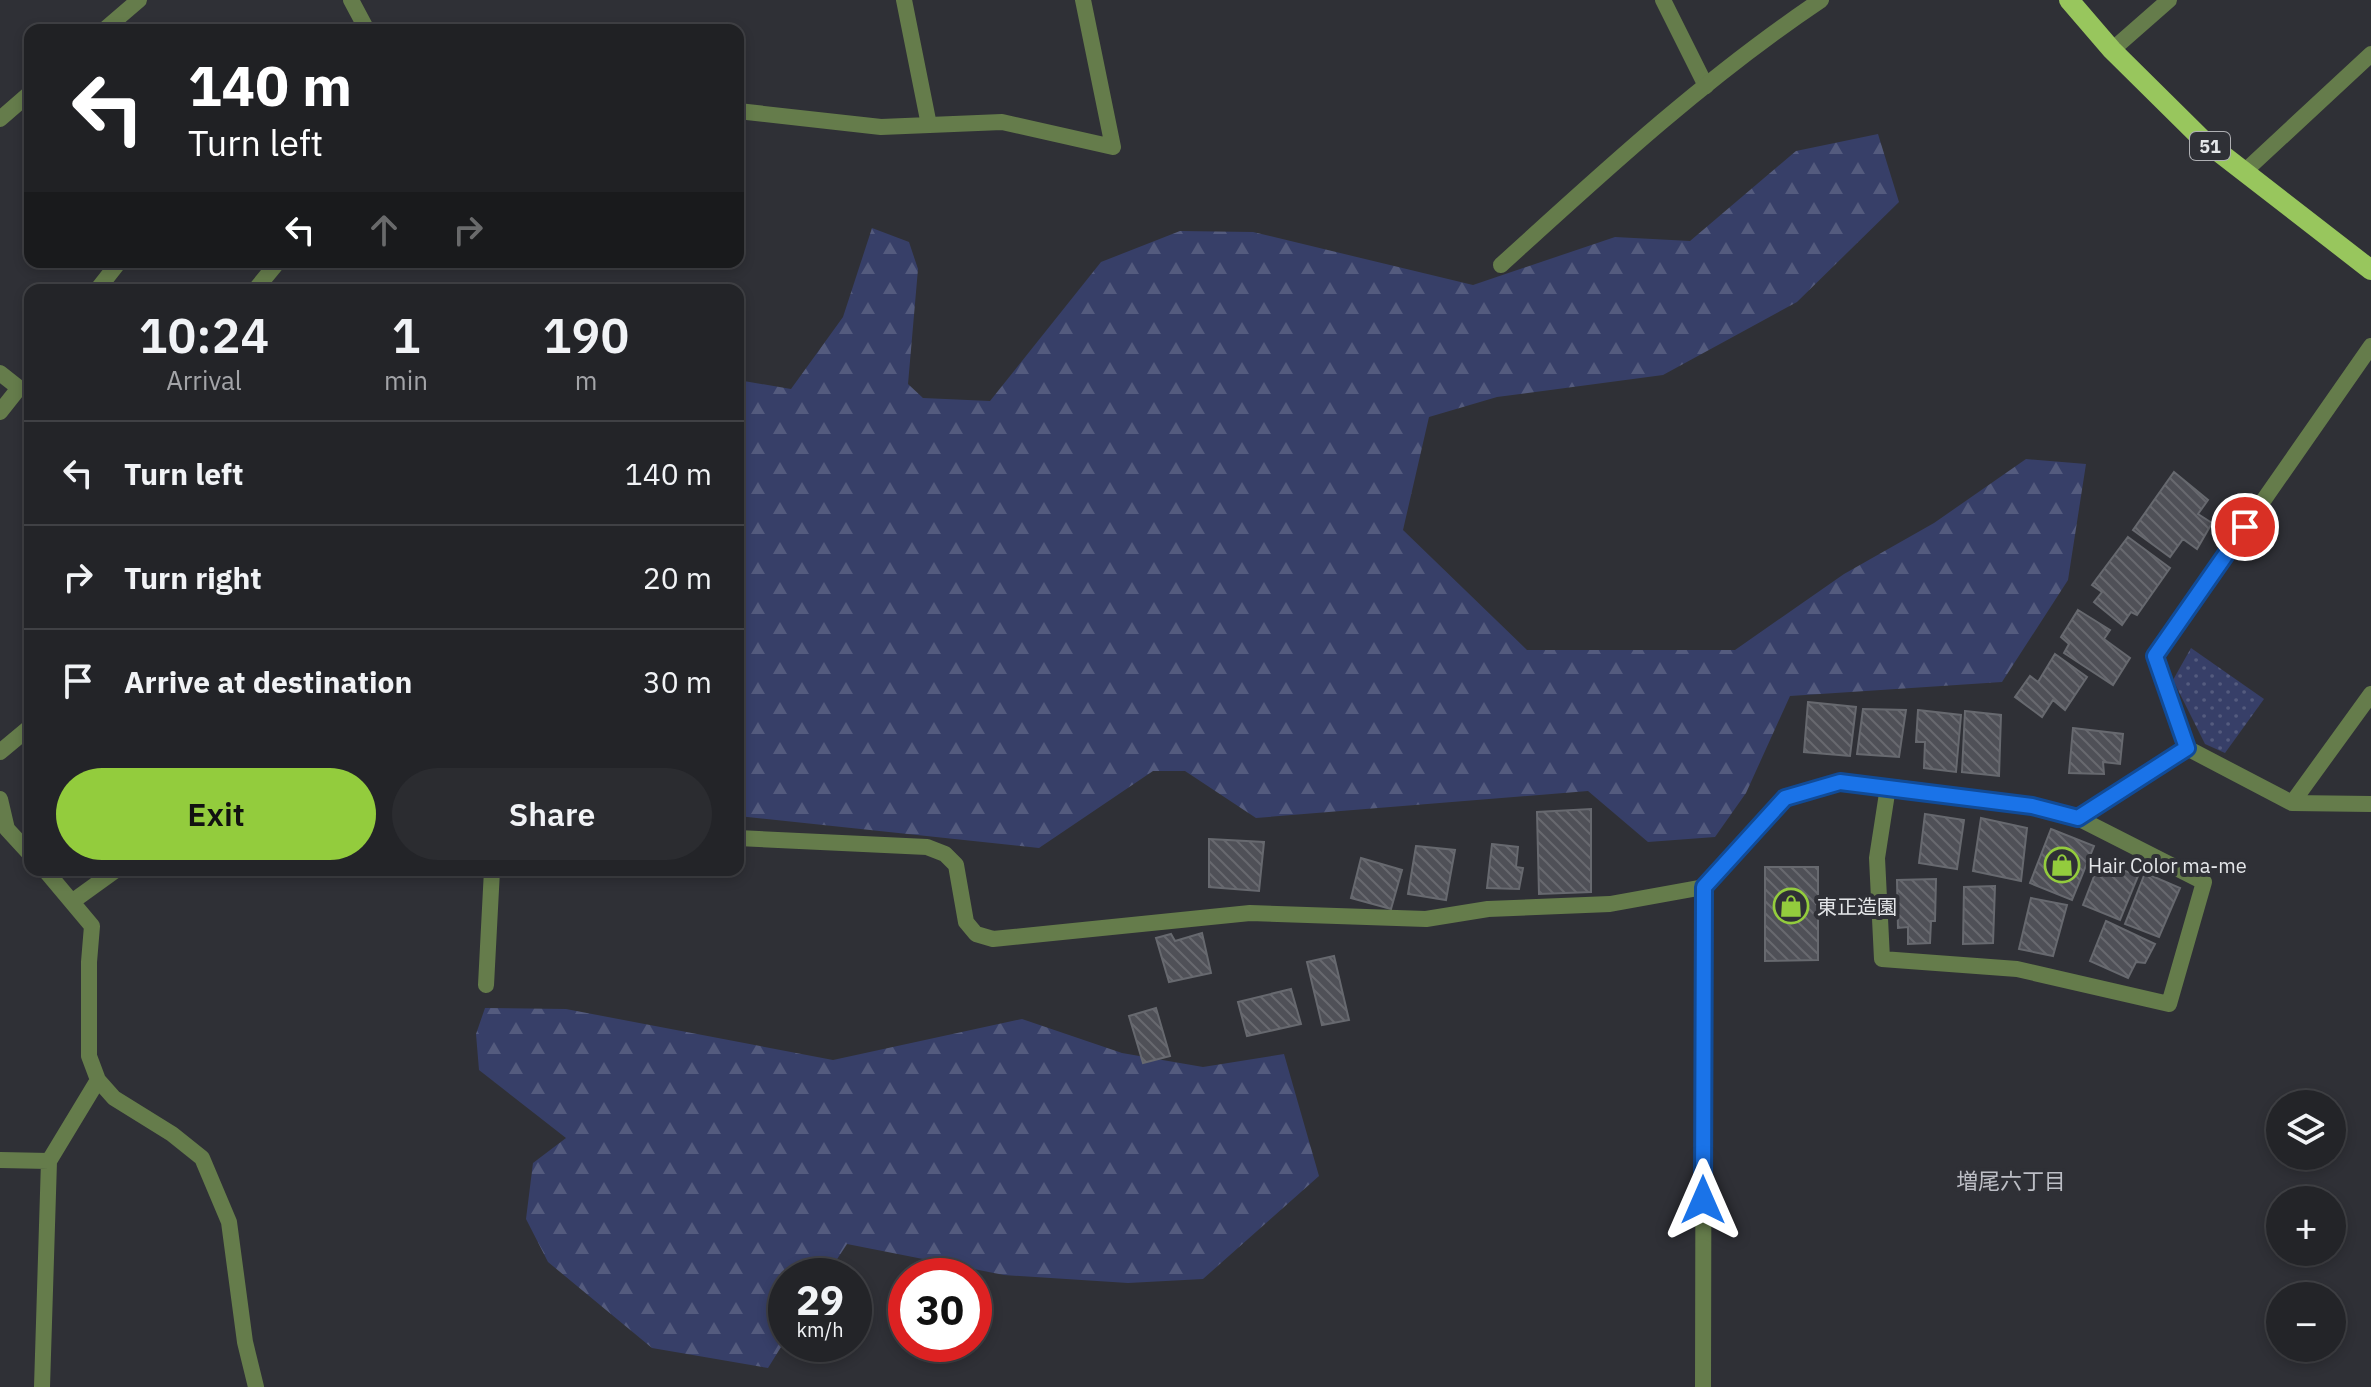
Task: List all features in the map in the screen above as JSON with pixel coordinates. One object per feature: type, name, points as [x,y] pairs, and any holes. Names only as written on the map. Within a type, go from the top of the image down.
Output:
[{"type":"main road","name":"51","points":[[2069,0],[2112,50],[2202,139],[2371,270]]},
{"type":"street","points":[[111,24],[139,0]]},
{"type":"street","points":[[351,0],[364,24]]},
{"type":"street","points":[[904,0],[929,125]]},
{"type":"street","points":[[744,112],[881,127],[1002,122],[1113,147],[1083,0]]},
{"type":"street","points":[[1663,0],[1706,86]]},
{"type":"street","points":[[1501,265],[1593,181],[1706,86],[1821,0]]},
{"type":"street","points":[[2112,50],[2169,0]]},
{"type":"street","points":[[2244,172],[2371,54]]},
{"type":"street","points":[[0,119],[24,98]]},
{"type":"street","points":[[102,284],[114,268]]},
{"type":"street","points":[[260,284],[273,268]]},
{"type":"street","points":[[2371,346],[2155,656],[2187,748],[2292,803],[2371,804]]},
{"type":"street","points":[[0,373],[19,388]]},
{"type":"street","points":[[0,412],[24,382]]},
{"type":"street","points":[[2292,803],[2371,694]]},
{"type":"street","points":[[0,752],[24,732]]},
{"type":"street","points":[[2078,818],[2187,748]]},
{"type":"street","points":[[744,838],[927,847],[945,854],[956,865],[966,922],[976,934],[993,939],[1250,913],[1426,919],[1488,909],[1610,904],[1704,887],[1785,798],[1840,782],[1888,787],[2032,806],[2078,818],[2204,882],[2169,1004],[2017,969],[1882,959],[1877,858],[1888,787]]},
{"type":"street","points":[[0,799],[7,829],[24,847]]},
{"type":"street","points":[[50,876],[92,926],[89,1056],[98,1080],[114,1098],[172,1134],[202,1158],[229,1222],[245,1342],[256,1387]]},
{"type":"street","points":[[73,901],[108,876]]},
{"type":"street","points":[[486,985],[492,876]]},
{"type":"street","points":[[1703,1387],[1704,887]]},
{"type":"street","points":[[42,1387],[49,1161],[98,1080]]},
{"type":"street","points":[[0,1160],[49,1161]]},
{"type":"green space","points":[[1878,134],[1899,202],[1797,302],[1663,375],[1497,397],[1429,417],[1403,530],[1527,650],[1735,650],[1844,574],[1934,523],[2026,459],[2086,464],[2068,580],[2002,682],[1790,696],[1746,793],[1715,837],[1648,842],[1588,791],[1256,818],[1185,771],[1153,771],[1039,848],[744,817],[744,381],[791,389],[843,317],[872,228],[909,242],[918,269],[908,384],[923,398],[990,401],[1101,262],[1180,231],[1253,232],[1473,285],[1615,237],[1690,241],[1796,151]]},
{"type":"green space","points":[[2191,648],[2264,699],[2225,753],[2205,744],[2173,680]]},
{"type":"green space","points":[[485,1008],[566,1009],[833,1060],[1022,1019],[1122,1053],[1203,1067],[1284,1054],[1319,1176],[1203,1279],[1128,1283],[1004,1275],[992,1273],[992,1258],[918,1258],[847,1244],[838,1258],[768,1258],[768,1362],[772,1362],[768,1368],[652,1348],[548,1262],[526,1219],[533,1163],[566,1138],[479,1070],[476,1034]]},
{"type":"building","points":[[2174,472],[2208,500],[2198,514],[2212,523],[2197,549],[2183,539],[2170,557],[2133,530]]},
{"type":"building","points":[[2128,537],[2170,568],[2137,615],[2131,612],[2122,625],[2094,602],[2102,592],[2092,585]]},
{"type":"building","points":[[2078,610],[2110,630],[2104,639],[2130,658],[2113,685],[2064,653],[2069,644],[2061,637]]},
{"type":"building","points":[[2055,654],[2087,677],[2065,710],[2053,700],[2042,717],[2015,697],[2030,676],[2038,682]]},
{"type":"building","points":[[1808,702],[1856,707],[1850,756],[1804,752]]},
{"type":"building","points":[[1863,709],[1906,710],[1899,757],[1857,754]]},
{"type":"building","points":[[1918,710],[1961,715],[1956,772],[1924,768],[1925,742],[1916,742]]},
{"type":"building","points":[[1965,711],[2001,715],[1999,776],[1962,772]]},
{"type":"building","points":[[2073,728],[2123,734],[2120,764],[2103,762],[2104,774],[2069,773]]},
{"type":"building","points":[[1591,809],[1591,892],[1539,894],[1537,812]]},
{"type":"building","points":[[1925,814],[1964,820],[1957,869],[1919,863]]},
{"type":"building","points":[[1981,818],[2027,828],[2021,881],[1973,871]]},
{"type":"building","name":"Hair Color ma-me","points":[[2051,829],[2094,846],[2072,900],[2030,883]]},
{"type":"building","points":[[1209,839],[1264,842],[1259,891],[1209,887]]},
{"type":"building","points":[[1492,844],[1518,847],[1516,867],[1523,868],[1519,889],[1487,888]]},
{"type":"building","points":[[1416,846],[1455,850],[1446,900],[1408,894]]},
{"type":"building","points":[[1361,858],[1402,870],[1391,909],[1351,898]]},
{"type":"building","points":[[2100,861],[2138,876],[2120,920],[2083,905]]},
{"type":"building","name":"東正造園","points":[[1765,867],[1818,867],[1818,960],[1765,961]]},
{"type":"building","points":[[2145,873],[2180,888],[2159,937],[2125,924]]},
{"type":"building","points":[[1936,879],[1935,921],[1931,921],[1930,943],[1908,944],[1908,927],[1898,928],[1897,880]]},
{"type":"building","points":[[1995,886],[1993,943],[1963,944],[1964,887]]},
{"type":"building","points":[[2031,898],[2067,905],[2053,956],[2019,949]]},
{"type":"building","points":[[2106,921],[2155,944],[2145,963],[2136,962],[2128,978],[2090,961]]},
{"type":"building","points":[[1202,933],[1211,973],[1169,982],[1156,938],[1171,934],[1175,941]]},
{"type":"building","points":[[1334,956],[1349,1020],[1322,1025],[1307,962]]},
{"type":"building","points":[[1291,989],[1301,1024],[1247,1036],[1238,1002]]},
{"type":"building","points":[[1156,1008],[1170,1056],[1143,1063],[1129,1016]]},
{"type":"place","name":"Hair Color ma-me","points":[[2062,865]]},
{"type":"place","name":"東正造園","points":[[1791,906]]},
{"type":"district","name":"増尾六丁目","points":[[2011,1180]]},
{"type":"route","points":[[1703,1200],[1704,887],[1785,798],[1840,782],[2032,806],[2078,818],[2135,783],[2187,748],[2155,656],[2245,527]]}]
